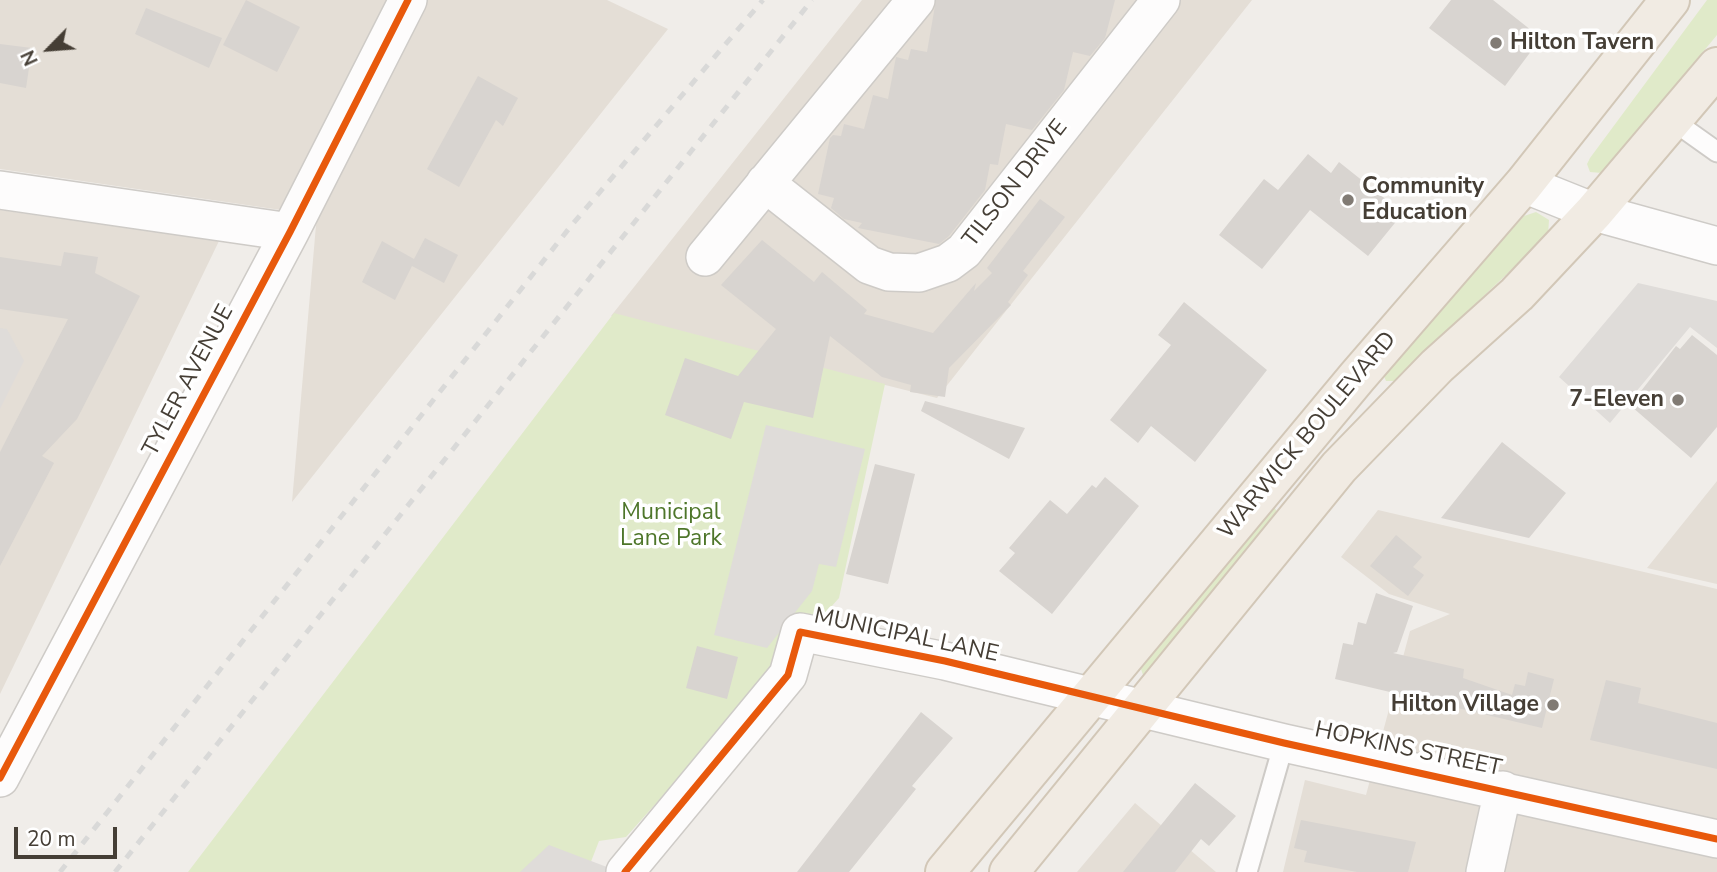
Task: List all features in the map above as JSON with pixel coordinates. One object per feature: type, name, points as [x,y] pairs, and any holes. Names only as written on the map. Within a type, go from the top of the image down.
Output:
[{"type":"main road","name":"WARWICK BOULEVARD","points":[[945,872],[1357,377],[1524,184],[1670,0]]},
{"type":"main road","name":"WARWICK BOULEVARD","points":[[1022,867],[1140,708],[1348,457],[1437,366],[1517,294],[1594,212],[1717,67]]},
{"type":"street","name":"TYLER AVENUE","points":[[0,778],[290,232],[408,0]]},
{"type":"street","points":[[705,257],[916,0]]},
{"type":"street","name":"TILSON DRIVE","points":[[765,183],[869,265],[889,272],[919,273],[948,263],[964,251],[1161,0]]},
{"type":"street","points":[[1524,184],[1594,212],[1717,246]]},
{"type":"street","points":[[0,190],[290,232]]},
{"type":"street","name":"MUNICIPAL LANE","points":[[625,872],[788,675],[800,632],[945,661],[1092,698]]},
{"type":"street","name":"HOPKINS STREET","points":[[1092,698],[1717,839]]},
{"type":"street","points":[[1485,872],[1503,790]]},
{"type":"lane","points":[[1672,120],[1717,152]]},
{"type":"lane","points":[[1247,872],[1284,743]]},
{"type":"shaded area","points":[[0,0],[387,0],[281,210],[0,169]]},
{"type":"shaded area","points":[[391,0],[607,0],[668,29],[292,502],[324,133]]},
{"type":"shaded area","points":[[862,0],[1252,0],[937,398],[611,316]]},
{"type":"shaded area","points":[[0,210],[219,241],[0,694]]},
{"type":"shaded area","points":[[1638,283],[1717,301],[1717,348],[1690,327],[1610,423],[1559,377]]},
{"type":"shaded area","points":[[0,328],[7,329],[24,361],[0,409]]},
{"type":"shaded area","points":[[766,425],[865,449],[836,567],[819,564],[812,591],[767,648],[714,635]]},
{"type":"shaded area","points":[[1717,481],[1717,584],[1647,568]]},
{"type":"shaded area","name":"Hilton Village","points":[[1378,510],[1717,589],[1717,872],[1283,872],[1305,780],[1366,795],[1410,631],[1450,614],[1389,594],[1341,557]]},
{"type":"shaded area","points":[[1135,803],[1216,872],[1077,872]]},
{"type":"shaded area","points":[[549,845],[620,872],[520,872]]},
{"type":"green space","points":[[1707,0],[1717,0],[1717,35],[1602,173],[1590,172],[1587,164],[1590,158]]},
{"type":"green space","points":[[1536,212],[1549,220],[1548,235],[1394,381],[1386,381],[1383,374],[1410,342],[1524,216]]},
{"type":"green space","name":"Municipal Lane Park","points":[[614,313],[885,384],[839,598],[626,837],[599,841],[587,872],[188,872]]},
{"type":"green space","points":[[1274,507],[1278,513],[1143,675],[1141,669]]},
{"type":"building","points":[[246,0],[300,27],[277,72],[223,45]]},
{"type":"building","points":[[936,0],[1115,0],[1105,38],[1090,56],[1073,52],[1064,90],[1032,130],[1006,124],[998,165],[990,164],[985,190],[949,236],[939,244],[858,228],[862,223],[844,219],[831,208],[834,198],[818,194],[830,138],[833,135],[841,136],[844,124],[864,129],[873,95],[888,99],[896,57],[908,60],[911,49],[927,52]]},
{"type":"building","points":[[1451,0],[1493,0],[1541,38],[1505,86],[1429,28]]},
{"type":"building","points":[[146,8],[222,38],[209,68],[135,34]]},
{"type":"building","points":[[0,44],[32,48],[26,88],[0,83]]},
{"type":"building","points":[[478,76],[518,98],[503,126],[496,120],[459,187],[427,169]]},
{"type":"building","points":[[1308,154],[1331,173],[1339,162],[1403,213],[1368,256],[1310,210],[1262,269],[1219,235],[1264,179],[1278,190]]},
{"type":"building","points":[[1040,199],[1065,217],[1023,271],[1028,275],[1008,302],[1011,305],[949,368],[945,397],[910,392],[911,385],[882,377],[830,336],[813,418],[744,402],[731,439],[665,415],[685,358],[738,376],[776,329],[721,285],[762,240],[814,282],[822,272],[867,310],[864,314],[933,333],[976,283],[974,291],[992,273],[987,268]]},
{"type":"building","points":[[425,238],[458,255],[444,283],[412,266],[395,300],[362,282],[382,241],[414,259]]},
{"type":"building","points":[[64,252],[98,257],[95,273],[140,296],[77,419],[42,456],[54,463],[0,566],[0,452],[68,319],[0,309],[0,257],[61,266]]},
{"type":"building","points":[[1184,302],[1267,370],[1195,462],[1151,426],[1138,443],[1110,420],[1171,345],[1158,335]]},
{"type":"building","name":"7-Eleven","points":[[1692,335],[1717,355],[1717,427],[1691,458],[1632,407],[1676,346],[1680,349]]},
{"type":"building","points":[[925,401],[1025,428],[1009,459],[921,411]]},
{"type":"building","points":[[1502,442],[1566,493],[1529,538],[1441,518]]},
{"type":"building","points":[[875,464],[915,474],[888,584],[846,574]]},
{"type":"building","points":[[1105,477],[1139,506],[1052,614],[999,571],[1015,553],[1009,548],[1050,500],[1067,514],[1092,485],[1096,488]]},
{"type":"building","points":[[1396,535],[1422,557],[1413,567],[1424,575],[1408,596],[1370,566]]},
{"type":"building","points":[[1376,593],[1413,606],[1397,652],[1393,653],[1464,669],[1463,678],[1512,695],[1515,684],[1525,686],[1528,672],[1554,679],[1542,728],[1335,679],[1343,643],[1353,645],[1358,622],[1366,624]]},
{"type":"building","points":[[697,646],[738,657],[727,699],[686,688]]},
{"type":"building","points":[[1606,680],[1641,688],[1638,703],[1717,723],[1717,769],[1590,740]]},
{"type":"building","points":[[921,712],[953,738],[912,786],[916,789],[849,872],[797,872]]},
{"type":"building","points":[[1195,783],[1236,816],[1209,846],[1201,839],[1175,872],[1123,872]]},
{"type":"building","points":[[1301,820],[1416,842],[1408,872],[1357,872],[1304,862],[1307,851],[1294,848]]},
{"type":"railway","points":[[60,872],[571,226],[763,0]]},
{"type":"railway","points":[[115,872],[812,0]]},
{"type":"cycle path","points":[[0,778],[290,232],[408,0]]},
{"type":"cycle path","points":[[625,872],[788,675],[800,632],[945,661],[1284,743],[1717,839]]},
{"type":"place","name":"Hilton Tavern","points":[[1496,43]]},
{"type":"place","name":"Community Education","points":[[1348,200]]},
{"type":"place","name":"7-Eleven","points":[[1678,400]]},
{"type":"place","name":"Hilton Village","points":[[1553,705]]}]
